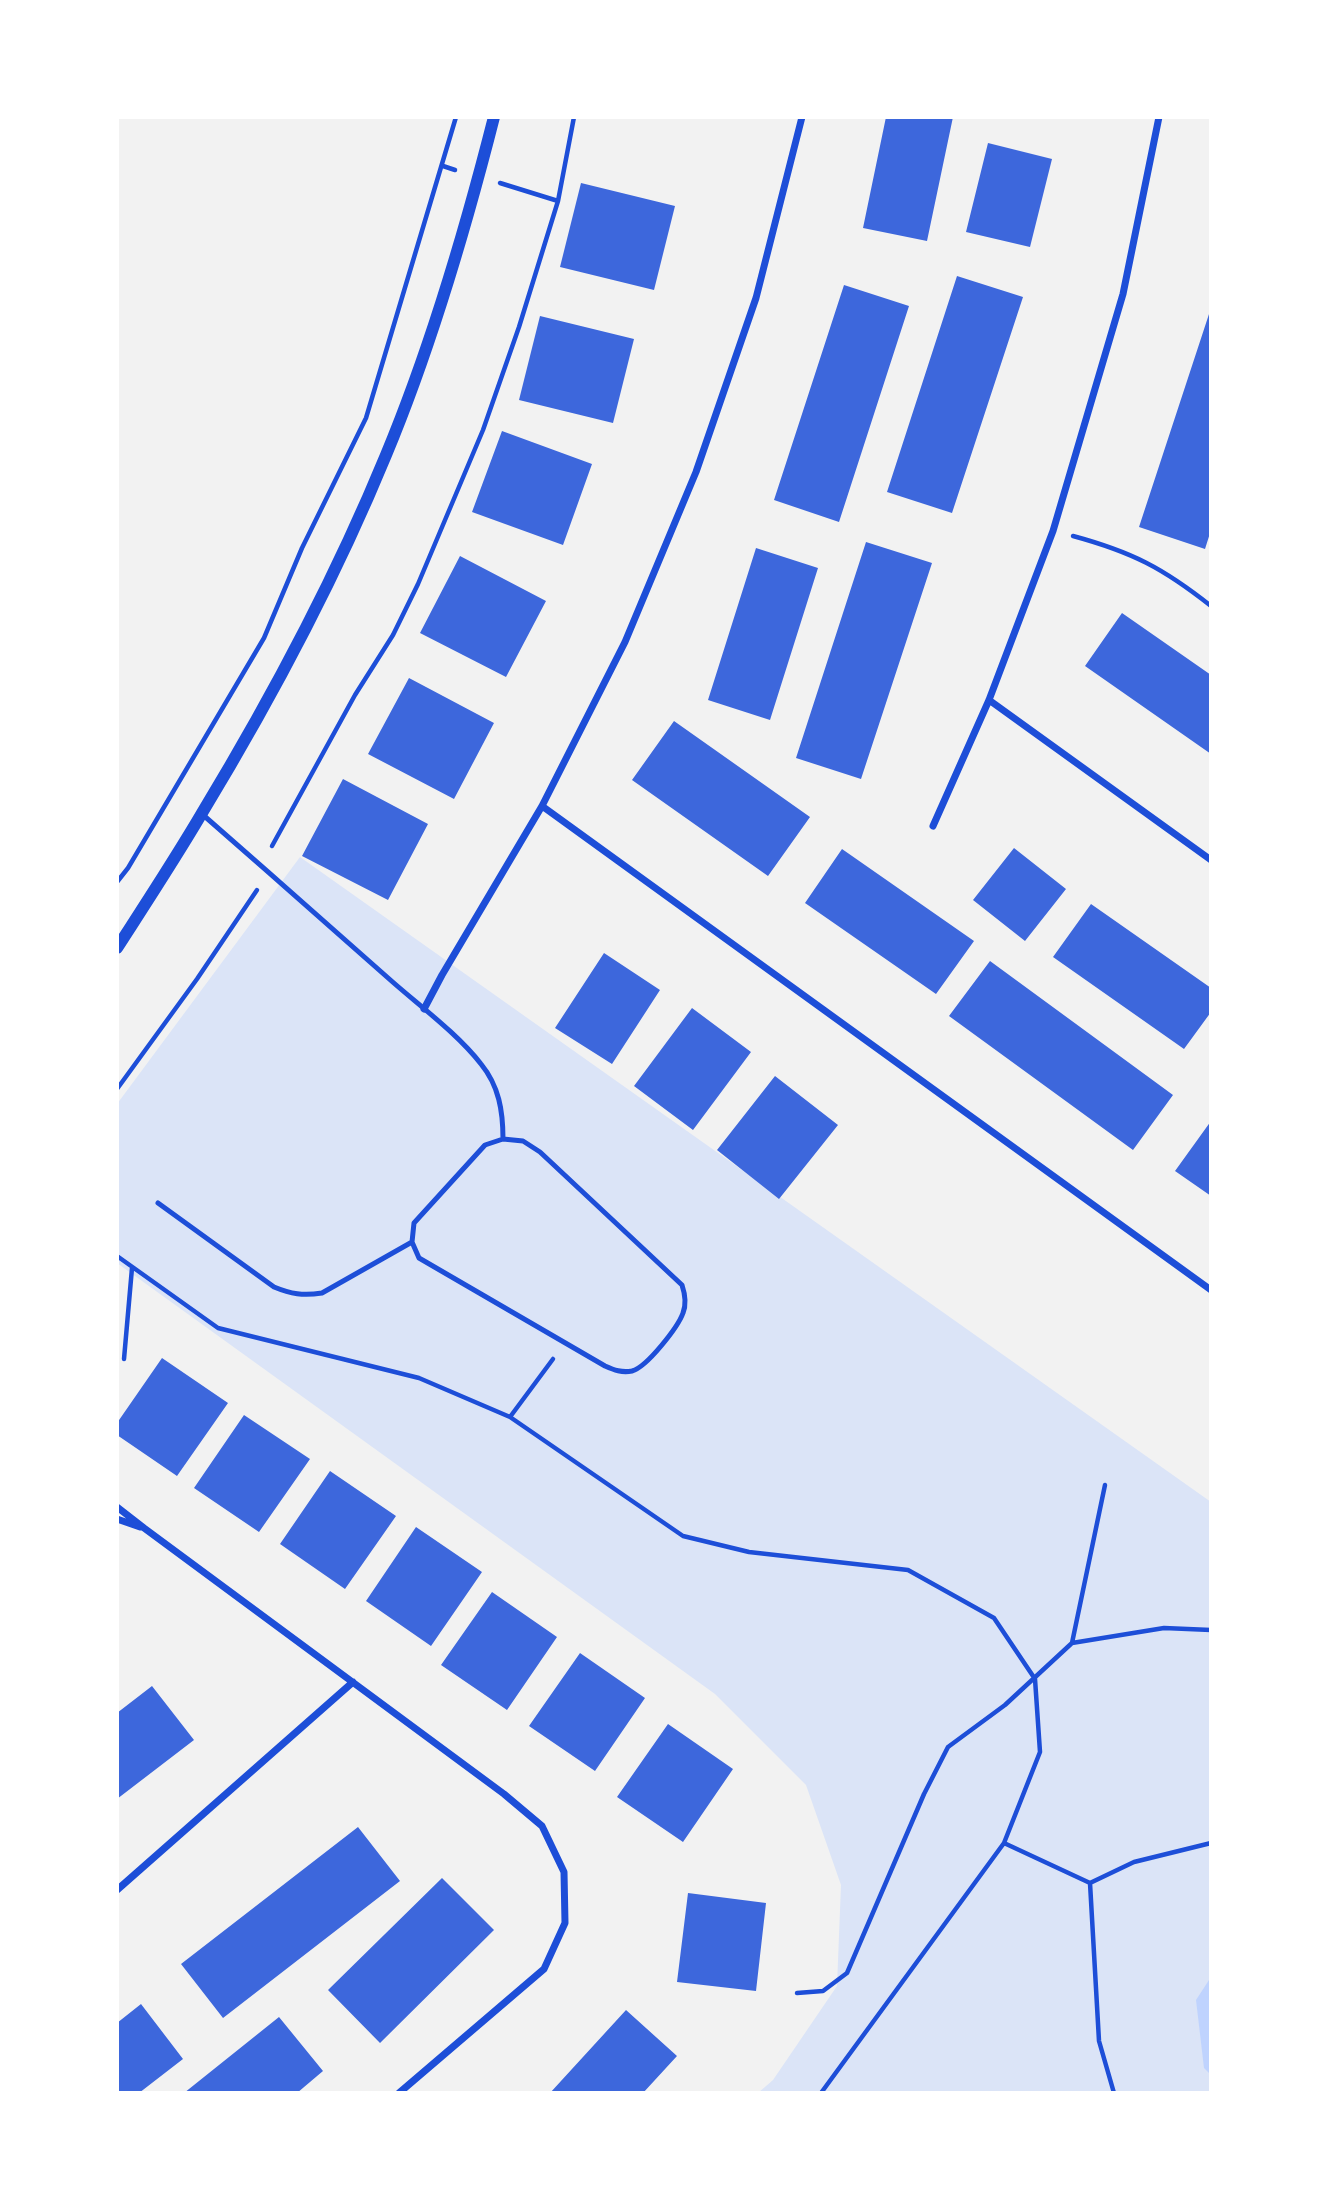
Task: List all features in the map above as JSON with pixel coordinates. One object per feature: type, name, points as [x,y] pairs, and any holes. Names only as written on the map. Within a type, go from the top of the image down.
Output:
[{"type":"street","points":[[117,948],[202,814],[277,682],[346,545],[386,455],[421,363],[494,117]]},
{"type":"street","points":[[933,826],[989,700],[1053,531],[1123,294],[1159,117]]},
{"type":"street","points":[[424,1009],[542,806],[625,642],[696,472],[756,298],[799,118]]},
{"type":"street","points":[[989,700],[1211,859]]},
{"type":"street","points":[[542,806],[1211,1290]]},
{"type":"street","points":[[117,1507],[504,1794],[542,1826],[564,1872],[565,1923],[544,1969],[399,2093]]},
{"type":"street","points":[[117,1520],[144,1528]]},
{"type":"street","points":[[117,1889],[353,1682]]},
{"type":"lane","points":[[202,814],[424,1009],[482,1065],[496,1087],[503,1113],[503,1139]]},
{"type":"lane","points":[[503,1139],[523,1141],[540,1152],[682,1285],[686,1299],[684,1312],[650,1359],[641,1367],[629,1372],[617,1371],[419,1258],[412,1242],[414,1223],[485,1145],[503,1139]]},
{"type":"lane","points":[[158,1203],[274,1287],[289,1294],[306,1296],[322,1293],[412,1242]]},
{"type":"path","points":[[117,882],[128,868],[264,638],[302,548],[366,418],[456,117]]},
{"type":"path","points":[[117,1089],[256,892],[261,866],[355,695],[393,635],[418,584],[483,430],[519,327],[558,201],[574,117]]},
{"type":"path","points":[[443,166],[558,201]]},
{"type":"path","points":[[1053,531],[1140,558],[1166,572],[1211,606]]},
{"type":"path","points":[[1203,600],[1211,595]]},
{"type":"path","points":[[117,1256],[218,1328],[419,1378],[510,1417],[683,1536],[749,1552],[908,1570],[994,1618],[1035,1679],[1040,1752],[1004,1843],[821,2093]]},
{"type":"path","points":[[124,1359],[132,1268]]},
{"type":"path","points":[[510,1417],[565,1343]]},
{"type":"path","points":[[797,1993],[823,1991],[846,1973],[924,1794],[948,1747],[1005,1705],[1072,1643],[1105,1485]]},
{"type":"path","points":[[1072,1643],[1164,1628],[1211,1630]]},
{"type":"path","points":[[1004,1843],[1090,1883]]},
{"type":"path","points":[[1090,1883],[1134,1862],[1211,1843]]},
{"type":"path","points":[[1090,1883],[1098,2041],[1114,2093]]},
{"type":"shaded area","points":[[300,857],[1211,1502],[1211,2093],[758,2093],[773,2080],[837,1986],[841,1885],[806,1785],[715,1694],[117,1263],[117,1104]]},
{"type":"water","points":[[1211,1977],[1211,2075],[1204,2068],[1196,2000]]},
{"type":"building","points":[[886,117],[953,117],[927,241],[863,228]]},
{"type":"building","points":[[988,143],[1052,159],[1030,247],[966,232]]},
{"type":"building","points":[[581,183],[675,206],[654,290],[560,267]]},
{"type":"building","points":[[957,276],[1023,297],[952,513],[887,492]]},
{"type":"building","points":[[844,285],[909,306],[839,522],[774,500]]},
{"type":"building","points":[[1210,311],[1211,530],[1205,549],[1139,527]]},
{"type":"building","points":[[540,316],[634,339],[613,423],[519,400]]},
{"type":"building","points":[[502,431],[592,464],[563,545],[472,512]]},
{"type":"building","points":[[866,542],[932,563],[861,779],[796,758]]},
{"type":"building","points":[[756,548],[818,568],[770,720],[708,700]]},
{"type":"building","points":[[460,556],[546,601],[506,677],[420,633]]},
{"type":"building","points":[[1122,613],[1211,675],[1211,754],[1085,666]]},
{"type":"building","points":[[409,678],[494,723],[454,799],[368,754]]},
{"type":"building","points":[[674,721],[810,817],[768,876],[632,780]]},
{"type":"building","points":[[343,779],[428,824],[388,900],[302,856]]},
{"type":"building","points":[[1014,848],[1066,889],[1025,941],[973,900]]},
{"type":"building","points":[[842,849],[974,941],[936,994],[805,903]]},
{"type":"building","points":[[1091,904],[1211,988],[1211,1012],[1184,1049],[1053,957]]},
{"type":"building","points":[[604,953],[660,990],[612,1064],[555,1028]]},
{"type":"building","points":[[990,961],[1173,1095],[1133,1150],[949,1016]]},
{"type":"building","points":[[692,1008],[751,1052],[693,1130],[634,1086]]},
{"type":"building","points":[[775,1076],[838,1125],[779,1199],[717,1150]]},
{"type":"building","points":[[1211,1121],[1211,1196],[1175,1171]]},
{"type":"building","points":[[162,1358],[228,1403],[177,1476],[117,1435],[117,1423]]},
{"type":"building","points":[[244,1415],[310,1459],[259,1532],[194,1488]]},
{"type":"building","points":[[330,1471],[396,1516],[345,1589],[280,1544]]},
{"type":"building","points":[[416,1527],[482,1572],[431,1646],[366,1601]]},
{"type":"building","points":[[492,1592],[557,1637],[507,1710],[441,1665]]},
{"type":"building","points":[[580,1653],[645,1698],[595,1771],[529,1726]]},
{"type":"building","points":[[152,1686],[194,1740],[117,1799],[117,1713]]},
{"type":"building","points":[[668,1724],[733,1769],[683,1842],[617,1797]]},
{"type":"building","points":[[358,1827],[400,1881],[223,2018],[181,1964]]},
{"type":"building","points":[[442,1878],[494,1930],[380,2043],[328,1990]]},
{"type":"building","points":[[688,1893],[766,1903],[756,1991],[677,1982]]},
{"type":"building","points":[[141,2004],[183,2059],[139,2093],[117,2093],[117,2023]]},
{"type":"building","points":[[626,2010],[677,2056],[643,2093],[550,2093]]},
{"type":"building","points":[[279,2017],[323,2071],[297,2093],[184,2093]]}]
